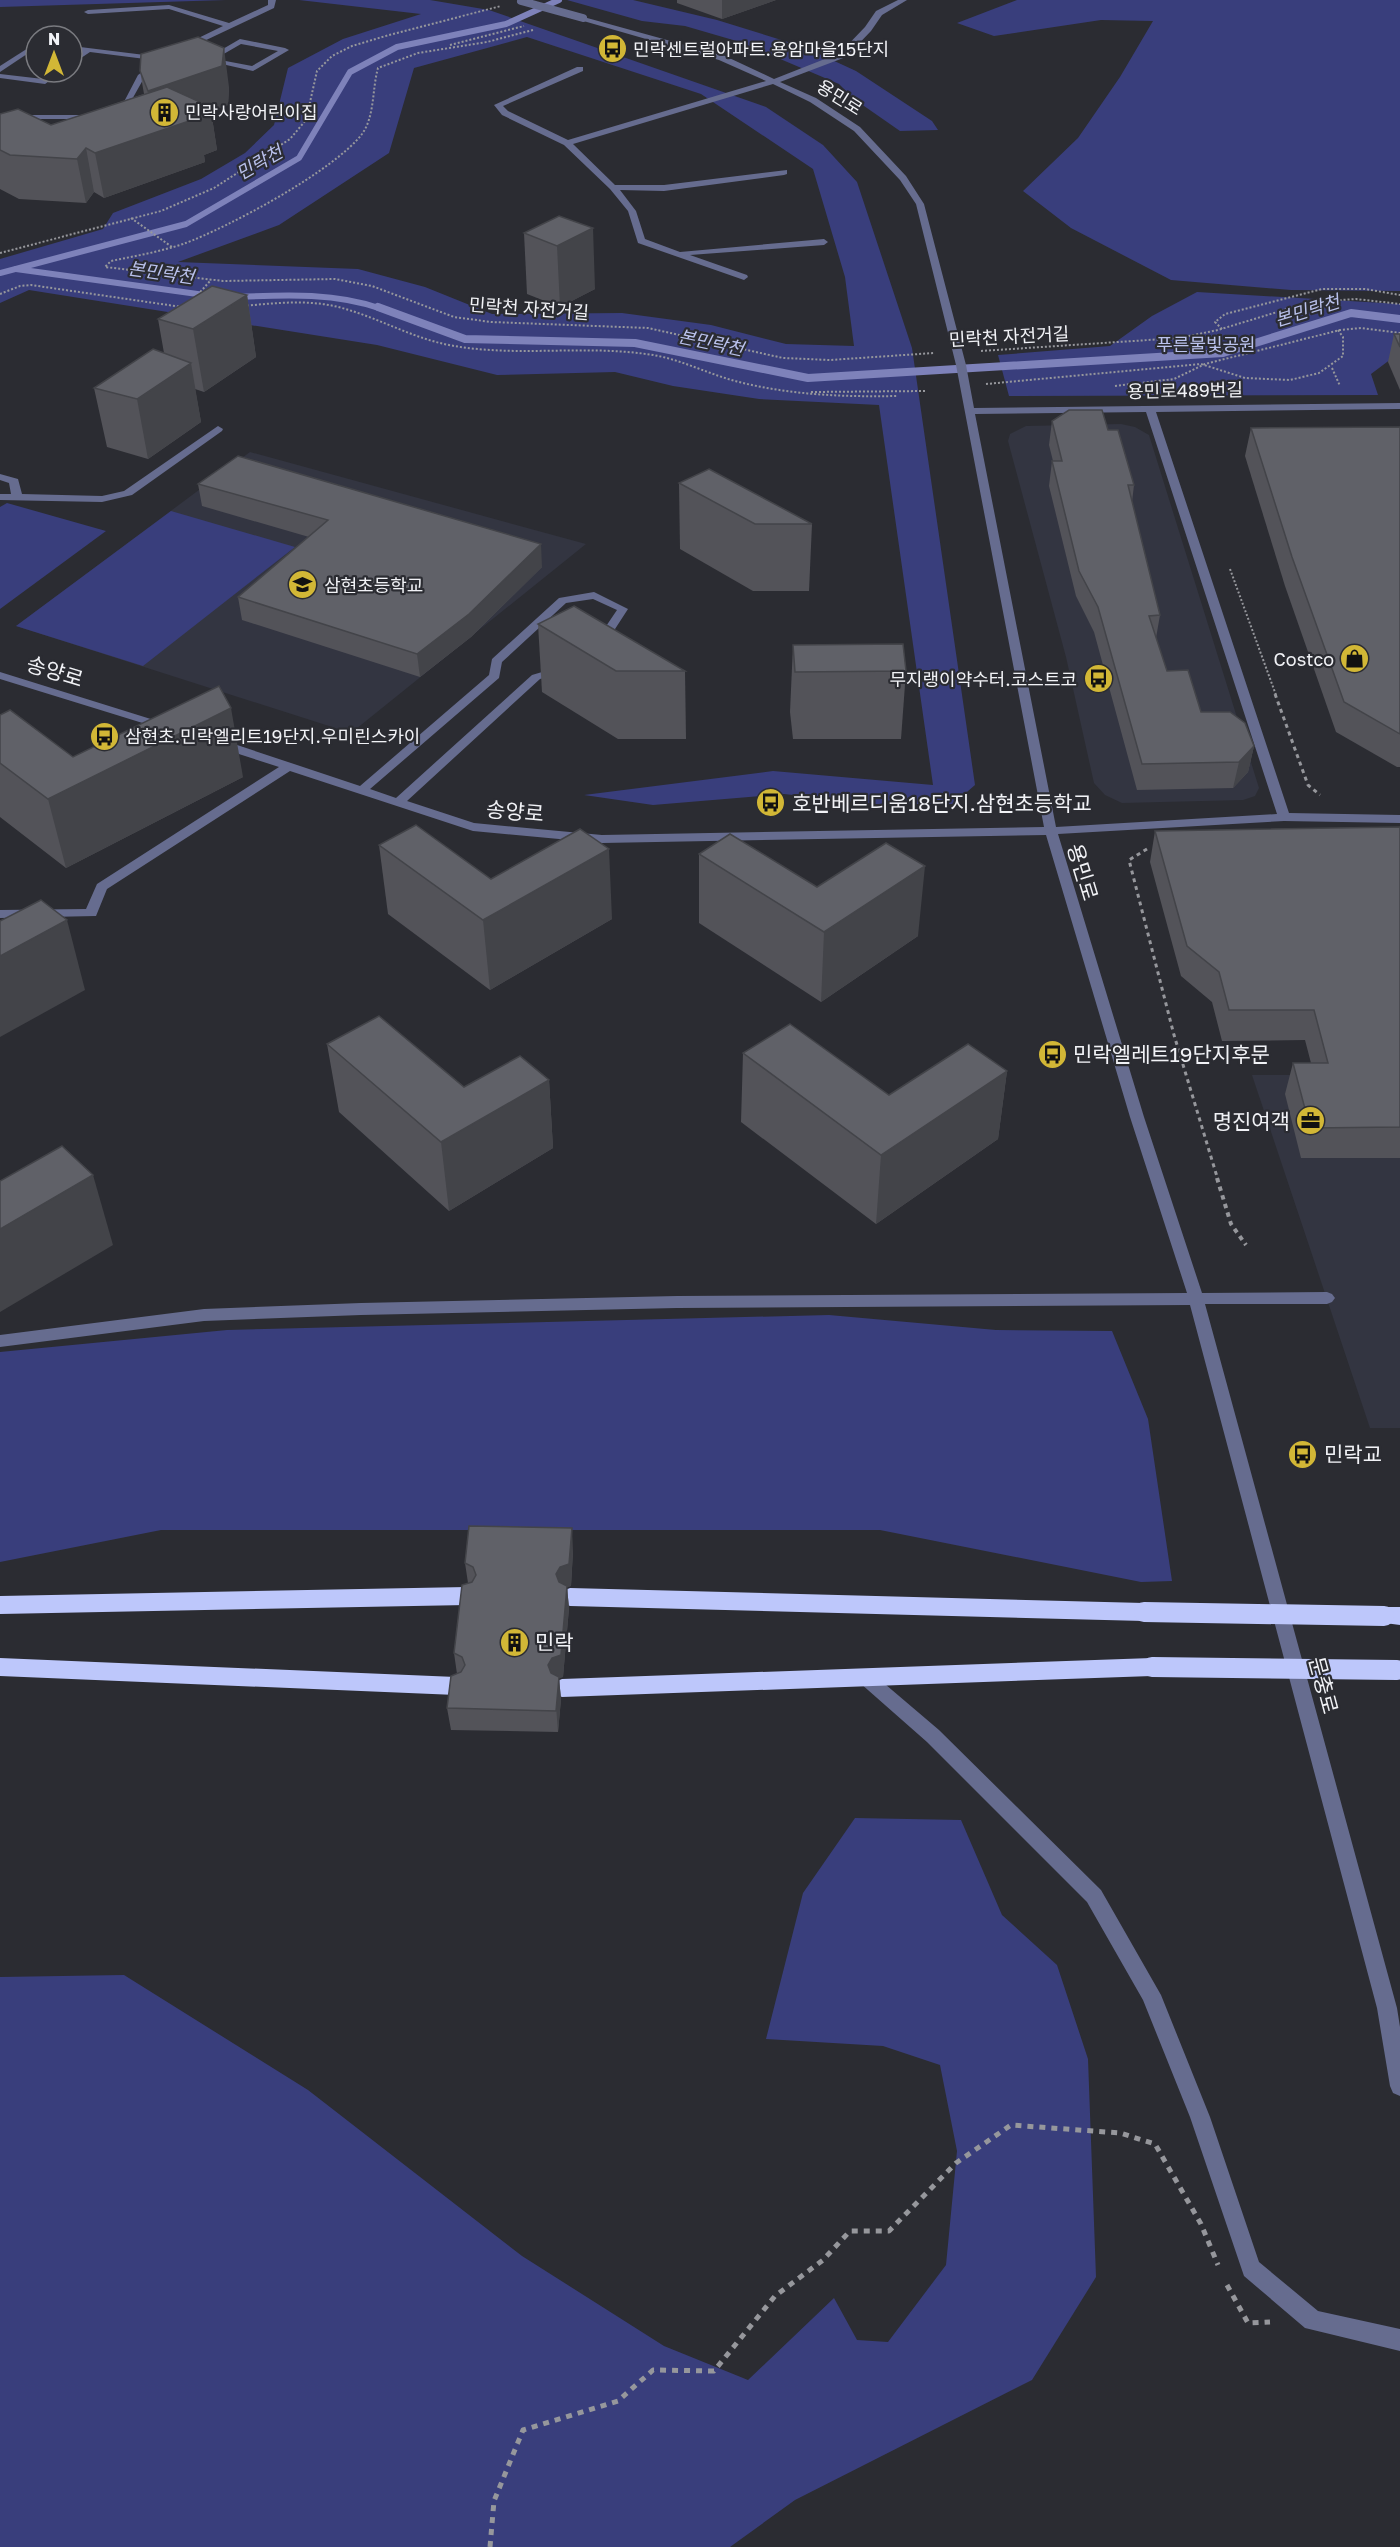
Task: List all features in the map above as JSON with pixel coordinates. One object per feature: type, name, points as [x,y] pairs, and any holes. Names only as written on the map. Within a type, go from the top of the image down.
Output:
[{"type":"highway","points":[[0,1605],[467,1596]]},
{"type":"highway","points":[[570,1597],[1392,1616]]},
{"type":"highway","points":[[0,1667],[456,1686]]},
{"type":"highway","points":[[562,1688],[1152,1667],[1399,1670]]},
{"type":"street","points":[[186,55],[175,53],[271,6],[272,0]]},
{"type":"street","name":"용민로","points":[[520,0],[722,58],[813,100],[857,129],[903,178],[920,204],[955,336],[1051,831],[1137,1117],[1196,1298]]},
{"type":"street","points":[[567,143],[773,82],[843,55],[868,29],[879,13],[903,0]]},
{"type":"street","points":[[88,12],[169,7],[230,26]]},
{"type":"street","points":[[197,57],[208,60],[253,69],[285,50],[240,41],[208,60]]},
{"type":"street","points":[[84,50],[165,58],[141,77],[114,127]]},
{"type":"street","points":[[84,53],[88,50]]},
{"type":"street","points":[[0,70],[24,53]]},
{"type":"street","points":[[580,69],[498,105],[505,113],[567,143],[613,187],[632,211],[641,241],[744,277]]},
{"type":"street","points":[[0,76],[24,79]]},
{"type":"street","points":[[12,144],[0,142],[14,117],[118,117]]},
{"type":"street","points":[[613,187],[664,188],[784,172]]},
{"type":"street","points":[[678,254],[824,242]]},
{"type":"street","name":"용민로489번길","points":[[970,411],[1400,406]]},
{"type":"street","points":[[1150,409],[1284,817]]},
{"type":"street","points":[[0,497],[102,499],[128,493],[218,429]]},
{"type":"street","points":[[0,477],[14,481],[17,498]]},
{"type":"street","points":[[362,790],[495,676],[496,661],[563,600],[594,595],[622,609],[595,652]]},
{"type":"street","points":[[399,802],[536,677],[568,667]]},
{"type":"street","name":"송양로","points":[[0,675],[179,730]]},
{"type":"street","name":"송양로","points":[[212,741],[473,827],[602,839],[1051,831]]},
{"type":"street","points":[[0,914],[91,913],[101,887],[290,765]]},
{"type":"street","points":[[1051,831],[1284,817],[1400,819]]},
{"type":"street","name":"문충로","points":[[1196,1298],[1387,2008],[1400,2086]]},
{"type":"street","points":[[0,1341],[204,1315],[665,1303],[1327,1298]]},
{"type":"street","points":[[866,1678],[941,1744],[1095,1896],[1152,1995],[1200,2117],[1251,2269],[1312,2320],[1400,2340]]},
{"type":"path","points":[[0,252],[179,205],[214,188],[290,139],[306,120],[317,71],[332,56],[352,46],[389,34],[520,0]]},
{"type":"path","points":[[444,47],[527,25],[560,12]]},
{"type":"path","name":"민락천 자전거길","points":[[532,30],[495,40],[444,47],[393,61],[378,68],[369,120],[362,135],[339,157],[288,190],[226,224],[171,246],[111,261],[105,267],[210,280],[335,279],[372,286],[454,317],[491,322],[648,328],[783,358],[830,360],[1179,338],[1222,329],[1310,302],[1356,299],[1400,304]]},
{"type":"path","points":[[130,217],[171,246]]},
{"type":"path","points":[[0,294],[20,286],[31,285],[189,307],[210,280]]},
{"type":"path","points":[[1222,329],[1215,322],[1225,314],[1322,289],[1365,289],[1400,295]]},
{"type":"path","name":"민락천 자전거길","points":[[237,306],[277,302],[325,304],[412,336],[449,345],[653,355],[740,382],[798,393],[829,397],[897,396]]},
{"type":"path","points":[[965,386],[1205,364],[1338,330],[1361,328],[1400,333]]},
{"type":"path","points":[[1205,364],[1244,378],[1279,381],[1297,378],[1332,368],[1343,356],[1343,337],[1338,330]]},
{"type":"path","points":[[1113,386],[1168,381],[1196,372],[1205,364]]},
{"type":"path","points":[[798,393],[926,391]]},
{"type":"path","points":[[1227,562],[1308,785],[1318,794],[1328,798]]},
{"type":"path","points":[[1155,849],[1143,850],[1129,860],[1177,1046],[1231,1224],[1246,1245]]},
{"type":"path","points":[[490,2547],[494,2501],[523,2430],[618,2401],[653,2370],[714,2371],[775,2296],[823,2260],[850,2231],[889,2231],[956,2163],[1011,2125],[1119,2133],[1155,2144],[1201,2224],[1231,2293],[1248,2323],[1312,2320]]},
{"type":"shaded area","points":[[1121,424],[1135,427],[1149,435],[1259,788],[1255,796],[1243,800],[1122,803],[1105,795],[1094,783],[1066,657],[1008,441],[1010,434],[1026,426]]},
{"type":"shaded area","name":"삼현초등학교","points":[[250,452],[586,544],[351,733],[16,626]]},
{"type":"shaded area","points":[[1252,1075],[1400,1075],[1400,1428],[1370,1428]]},
{"type":"green space","points":[[0,0],[226,0],[0,7]]},
{"type":"green space","points":[[299,0],[430,0],[489,10],[766,107],[823,145],[857,182],[912,348],[975,785],[953,804],[876,804],[784,794],[653,805],[584,795],[773,771],[933,785],[879,405],[759,399],[673,386],[615,372],[497,375],[377,345],[29,290],[0,303],[0,259],[103,229],[113,213],[201,179],[245,153],[274,125],[288,68],[343,39],[421,14]],"holes":[[[527,37],[701,94],[813,169],[845,277],[854,346],[786,344],[711,325],[622,313],[492,314],[425,287],[358,269],[178,262],[279,225],[389,153],[414,68]]]},
{"type":"green space","points":[[567,0],[633,0],[717,20],[804,47],[856,71],[932,121],[938,130],[900,131],[854,99],[839,84],[740,42],[685,26],[642,21]]},
{"type":"green space","points":[[1017,0],[1400,0],[1400,291],[1291,290],[1171,280],[1071,228],[1023,191],[1078,138],[1120,77],[1153,21],[1101,20],[994,36],[957,23]]},
{"type":"green space","name":"푸른물빛공원","points":[[1197,292],[1400,304],[1400,359],[1391,359],[1371,374],[1378,395],[1009,396],[998,355],[1110,346],[1152,316]]},
{"type":"green space","points":[[7,503],[106,531],[0,609],[0,507]]},
{"type":"green space","points":[[171,511],[295,547],[143,666],[16,626]]},
{"type":"green space","points":[[829,1315],[996,1330],[1112,1331],[1148,1419],[1172,1581],[1141,1582],[880,1530],[161,1530],[0,1562],[0,1352],[227,1330]]},
{"type":"green space","points":[[855,1818],[961,1820],[1002,1915],[1057,1965],[1088,2059],[1096,2277],[1032,2380],[795,2500],[730,2547],[0,2547],[0,1977],[124,1975],[308,2090],[522,2256],[664,2346],[748,2380],[834,2298],[857,2340],[888,2342],[946,2265],[957,2151],[940,2065],[883,2046],[766,2039],[803,1893]]},
{"type":"building","points":[[198,37],[224,48],[222,66],[148,91],[140,71],[141,54]]},
{"type":"building","points":[[167,87],[211,107],[189,114],[198,118],[95,153],[86,148],[77,159],[10,155],[0,150],[0,114],[18,109],[51,125]]},
{"type":"building","points":[[559,216],[593,228],[557,246],[524,233]]},
{"type":"building","points":[[212,286],[247,295],[193,329],[158,319]]},
{"type":"building","points":[[1394,334],[1400,334],[1400,347]]},
{"type":"building","points":[[153,349],[191,363],[137,399],[94,388]]},
{"type":"building","points":[[1069,410],[1102,410],[1108,430],[1118,430],[1134,485],[1128,485],[1160,615],[1149,616],[1167,671],[1188,670],[1201,712],[1230,712],[1245,723],[1254,746],[1239,762],[1142,764],[1098,607],[1079,571],[1052,461],[1062,461],[1052,421]]},
{"type":"building","name":"Costco","points":[[1400,427],[1400,734],[1344,702],[1292,557],[1251,428]]},
{"type":"building","points":[[238,456],[541,544],[469,614],[417,654],[238,597],[328,520],[198,484]]},
{"type":"building","points":[[709,469],[812,524],[755,524],[679,483]]},
{"type":"building","points":[[574,606],[685,671],[616,671],[538,624]]},
{"type":"building","points":[[903,644],[906,671],[795,672],[793,645]]},
{"type":"building","points":[[219,686],[231,708],[48,799],[0,763],[0,715],[10,710],[73,757]]},
{"type":"building","points":[[416,825],[491,879],[580,829],[609,849],[483,920],[379,845]]},
{"type":"building","points":[[1400,827],[1400,1127],[1310,1128],[1293,1063],[1328,1063],[1314,1010],[1229,1010],[1219,972],[1187,946],[1155,831]]},
{"type":"building","points":[[730,834],[817,887],[886,843],[925,866],[824,932],[699,854]]},
{"type":"building","points":[[41,900],[67,920],[0,956],[0,921]]},
{"type":"building","points":[[379,1016],[464,1087],[520,1056],[549,1080],[441,1142],[327,1044]]},
{"type":"building","points":[[790,1024],[889,1095],[968,1044],[1007,1071],[881,1155],[743,1053]]},
{"type":"building","points":[[62,1146],[93,1175],[0,1229],[0,1181]]},
{"type":"building","name":"민락","points":[[469,1526],[572,1528],[569,1564],[560,1567],[556,1574],[559,1582],[567,1586],[561,1655],[552,1658],[548,1665],[551,1673],[559,1677],[556,1711],[447,1708],[451,1676],[461,1672],[465,1665],[462,1657],[454,1653],[462,1585],[472,1582],[476,1575],[473,1567],[465,1563]]},
{"type":"waterway","name":"민락천","points":[[0,273],[186,224],[299,158],[350,72],[397,47],[506,24],[559,0]]},
{"type":"waterway","name":"본민락천","points":[[16,269],[212,296]]},
{"type":"waterway","name":"본민락천","points":[[233,297],[289,295],[327,297],[382,309]]},
{"type":"waterway","name":"본민락천","points":[[378,307],[465,339],[635,343],[808,378],[1223,353],[1351,313],[1400,319]]},
{"type":"place","name":"민락센트럴아파트.용암마을15단지","points":[[612,49]]},
{"type":"place","name":"민락사랑어린이집","points":[[164,112]]},
{"type":"place","name":"삼현초등학교","points":[[303,585]]},
{"type":"place","name":"Costco","points":[[1355,659]]},
{"type":"place","name":"무지랭이약수터.코스트코","points":[[1098,679]]},
{"type":"place","name":"삼현초.민락엘리트19단지.우미린스카이","points":[[104,736]]},
{"type":"place","name":"호반베르디움18단지.삼현초등학교","points":[[771,803]]},
{"type":"place","name":"민락엘레트19단지후문","points":[[1052,1054]]},
{"type":"place","name":"명진여객","points":[[1311,1121]]},
{"type":"place","name":"민락교","points":[[1303,1454]]},
{"type":"place","name":"민락","points":[[514,1642]]}]
